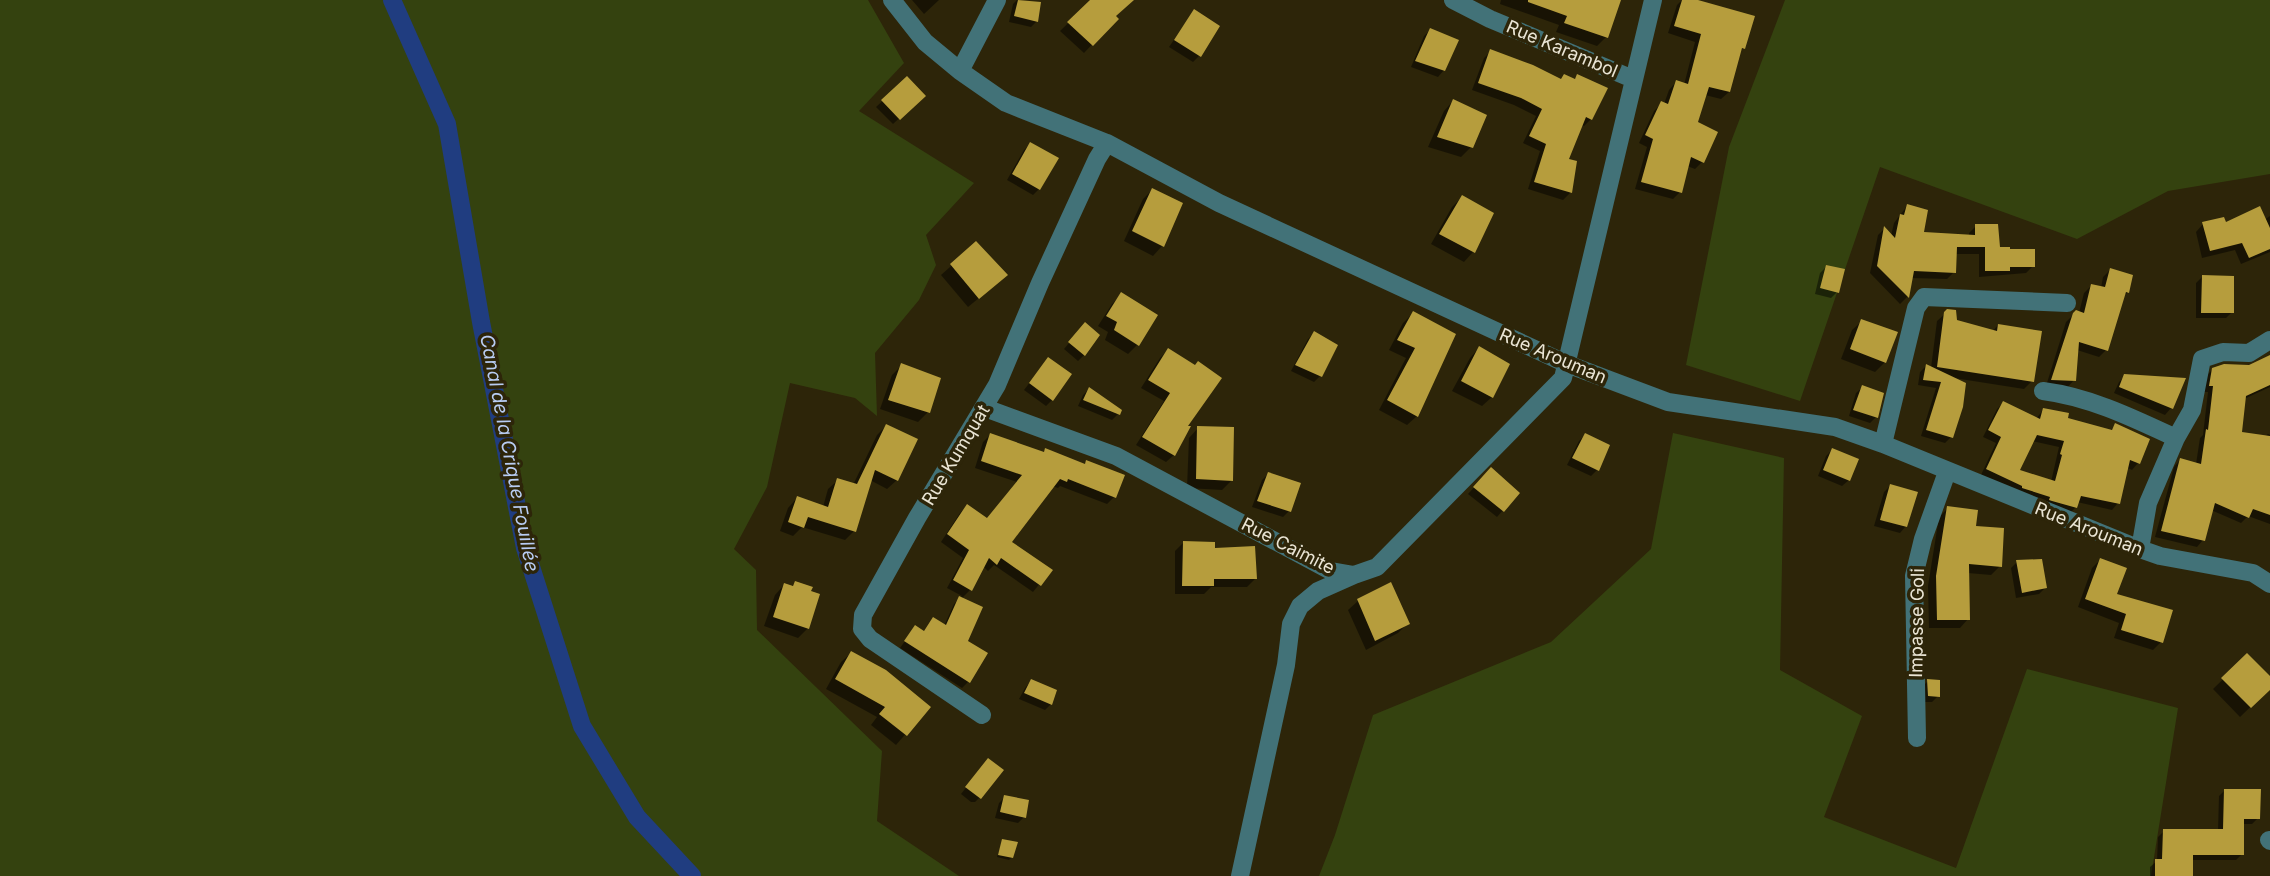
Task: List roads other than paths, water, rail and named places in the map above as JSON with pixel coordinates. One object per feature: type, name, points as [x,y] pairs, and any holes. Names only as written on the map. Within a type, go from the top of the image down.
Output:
[{"type":"street","name":"Rue Arouman","points":[[892,0],[925,42],[960,71],[1006,103],[1107,143],[1219,203],[1567,364],[1668,402],[1835,427],[2140,549],[2160,556],[2253,573],[2270,584]]},
{"type":"street","points":[[960,71],[997,0]]},
{"type":"street","name":"Rue Karambol","points":[[1453,0],[1490,19],[1633,79]]},
{"type":"street","name":"Rue Caimite","points":[[985,408],[1116,456],[1331,571],[1354,575],[1377,567],[1563,378],[1653,0]]},
{"type":"street","name":"Rue Kumquat","points":[[982,715],[870,639],[862,629],[863,615],[997,386],[1040,283],[1097,159],[1107,143]]},
{"type":"street","points":[[1883,444],[1916,308],[1924,296],[2067,303]]},
{"type":"street","points":[[2140,549],[2148,503],[2176,438],[2192,410],[2202,359],[2223,352],[2249,353],[2270,341]]},
{"type":"street","points":[[2043,391],[2066,394],[2117,411],[2176,438]]},
{"type":"street","name":"Impasse Goli","points":[[1917,738],[1914,576],[1923,539],[1947,472]]},
{"type":"street","points":[[1240,876],[1286,665],[1291,624],[1300,606],[1318,592],[1354,575]]},
{"type":"waterway","name":"Canal de la Crique Fouillée","points":[[392,0],[447,124],[481,322],[525,548],[582,726],[637,817],[692,876]]}]
